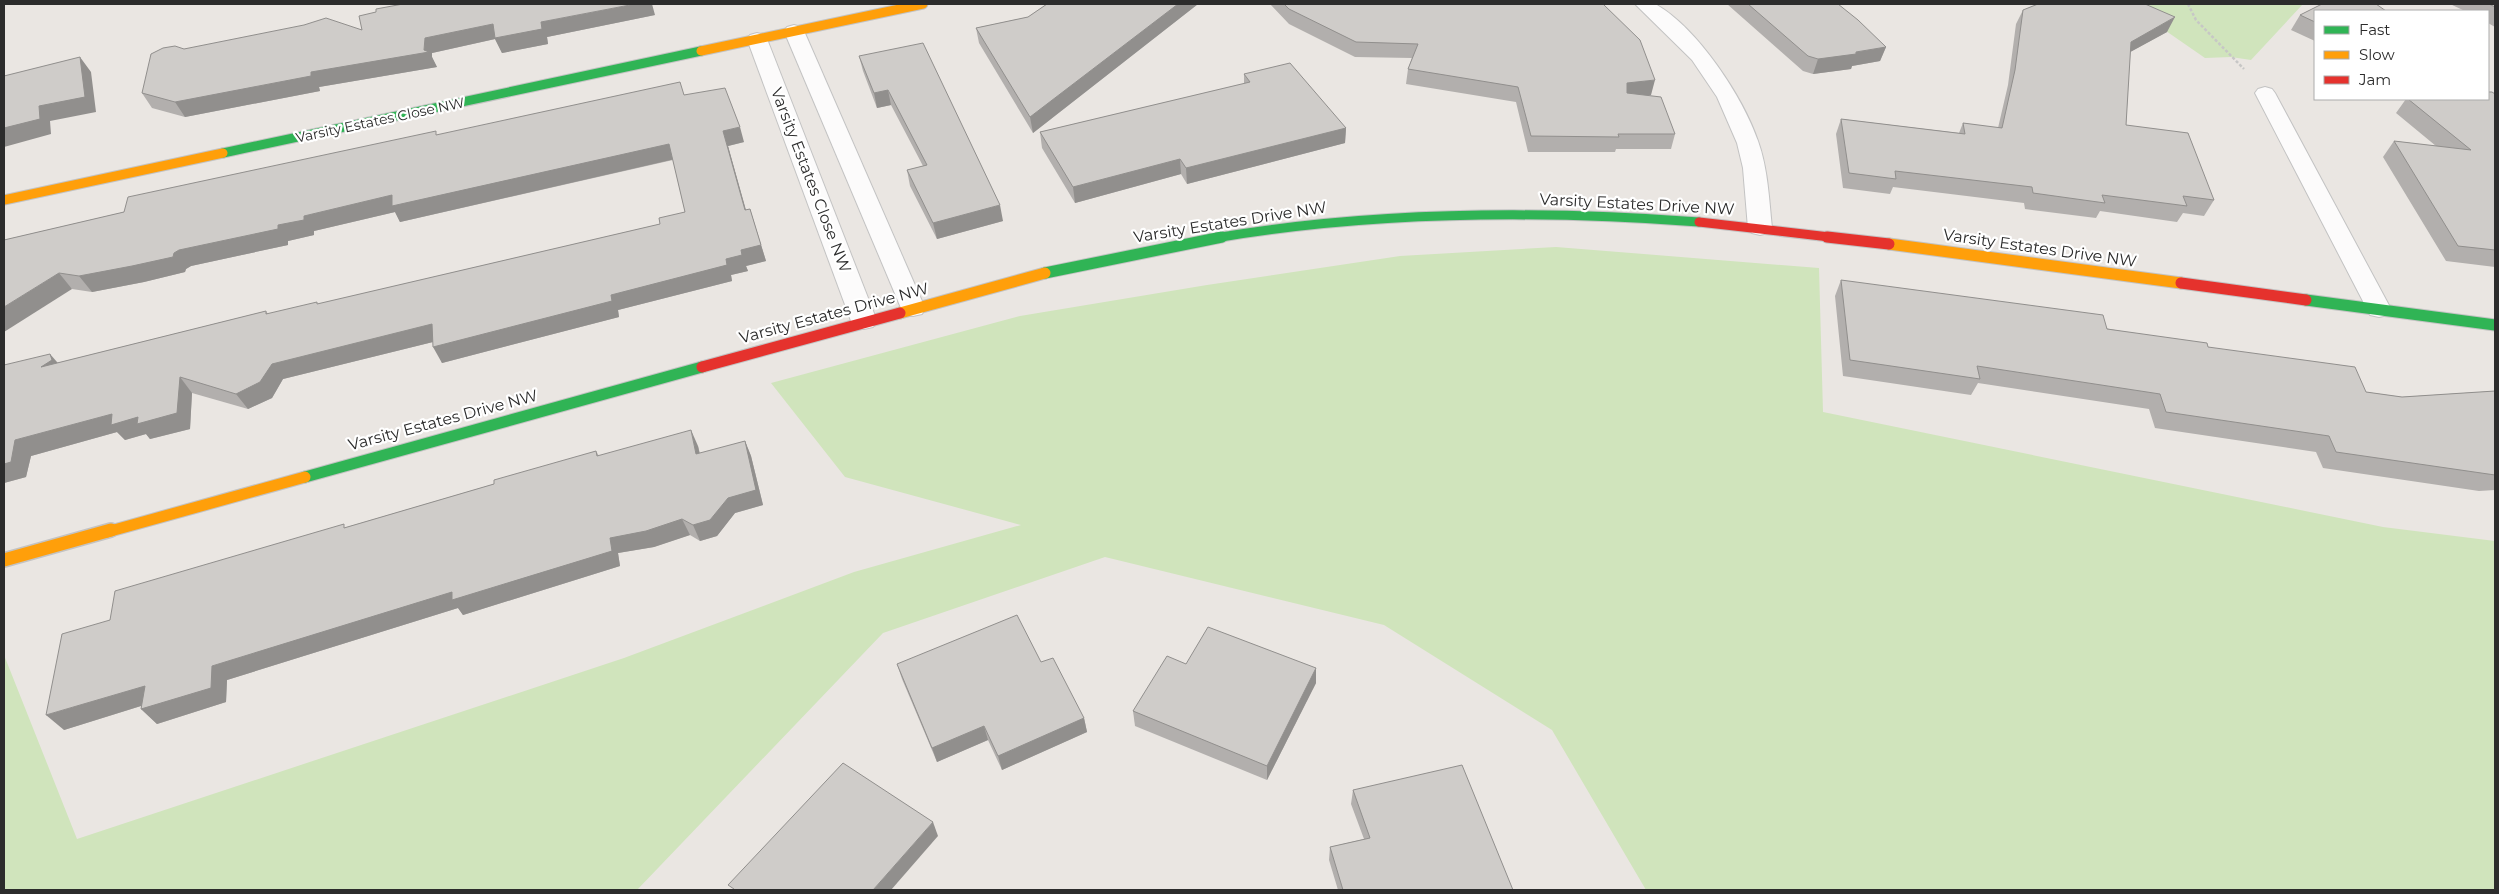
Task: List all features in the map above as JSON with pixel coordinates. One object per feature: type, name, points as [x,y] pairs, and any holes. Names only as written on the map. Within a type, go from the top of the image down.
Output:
[{"type":"street","name":"Varsity Estates Close NW","points":[[4,200],[923,4]]},
{"type":"street","points":[[1644,4],[1702,56],[1729,98],[1744,134],[1753,167],[1760,228]]},
{"type":"street","points":[[794,32],[912,308]]},
{"type":"street","name":"Varsity Estates Close NW","points":[[757,40],[864,321]]},
{"type":"street","points":[[2265,93],[2379,310]]},
{"type":"street","name":"Varsity Estates Drive NW","points":[[4,560],[1032,276],[1138,252],[1205,240],[1329,223],[1427,217],[1551,214],[1657,219],[1760,228],[2495,325]]},
{"type":"path","points":[[2188,4],[2196,20],[2235,58],[2265,93]]},
{"type":"green space","points":[[2127,4],[2303,4],[2251,60],[2231,57],[2205,58]]},
{"type":"green space","points":[[1556,247],[1819,268],[1823,412],[2383,527],[2495,541],[2495,890],[1646,890],[1552,730],[1384,625],[1105,557],[883,633],[637,890],[4,890],[4,655],[77,839],[624,658],[854,572],[1021,525],[845,477],[771,383],[1020,316],[1400,256]]},
{"type":"building","points":[[403,4],[635,4],[541,22],[542,29],[495,38],[493,24],[425,38],[424,50],[429,52],[311,72],[311,76],[175,102],[142,93],[151,54],[163,48],[175,46],[184,49],[304,25],[326,18],[362,30],[359,16],[376,12],[376,9]]},
{"type":"building","points":[[1047,4],[1178,4],[1030,117],[976,28],[1028,17]]},
{"type":"building","points":[[1284,4],[1603,4],[1640,40],[1655,80],[1627,83],[1627,93],[1661,97],[1675,134],[1618,134],[1619,137],[1531,136],[1518,87],[1408,69],[1418,44],[1356,42],[1289,9]]},
{"type":"building","points":[[1748,4],[1838,4],[1886,47],[1856,52],[1856,54],[1818,59],[1808,56]]},
{"type":"building","points":[[2038,4],[2145,4],[2175,17],[2131,42],[2126,125],[2188,133],[2214,200],[2183,196],[2187,206],[2102,195],[2105,203],[2033,193],[2032,187],[1895,171],[1896,179],[1849,173],[1841,119],[1965,134],[1963,123],[2002,128],[2015,70],[2023,10]]},
{"type":"building","points":[[2322,4],[2376,4],[2385,10],[2314,10],[2314,22],[2300,15]]},
{"type":"building","points":[[923,43],[1000,205],[933,223],[907,170],[927,165],[888,90],[874,93],[859,56]]},
{"type":"building","points":[[80,57],[85,97],[39,106],[40,119],[4,128],[4,76]]},
{"type":"building","points":[[1290,63],[1346,128],[1186,168],[1180,159],[1073,187],[1040,132],[1250,82],[1244,74]]},
{"type":"building","points":[[680,82],[684,95],[725,88],[740,127],[723,131],[745,210],[750,209],[761,245],[741,250],[742,255],[726,259],[727,265],[611,295],[612,301],[433,347],[432,324],[272,364],[260,382],[236,394],[180,377],[177,413],[137,424],[138,417],[111,425],[112,414],[15,440],[11,462],[4,464],[4,365],[50,354],[52,360],[41,367],[266,311],[266,314],[317,302],[317,304],[660,224],[659,218],[685,212],[669,144],[392,206],[392,195],[304,216],[304,220],[278,225],[278,229],[179,250],[174,253],[173,257],[132,266],[79,276],[59,273],[4,307],[4,240],[124,212],[128,197],[436,131],[436,135]]},
{"type":"building","points":[[2489,92],[2495,94],[2495,250],[2458,246],[2394,141],[2471,150],[2409,100],[2489,100]]},
{"type":"building","points":[[1841,280],[2103,315],[2107,329],[2207,343],[2208,347],[2355,367],[2366,392],[2402,397],[2495,391],[2495,475],[2336,452],[2329,436],[2166,412],[2160,394],[1977,366],[1980,379],[1850,360]]},
{"type":"building","points":[[691,430],[696,454],[745,441],[756,490],[728,498],[710,520],[693,525],[682,519],[646,531],[610,538],[612,551],[452,600],[452,592],[212,666],[211,688],[141,709],[145,686],[46,715],[62,634],[110,620],[115,591],[344,524],[344,528],[494,484],[494,480],[596,451],[597,456]]},
{"type":"building","points":[[1017,615],[1041,662],[1053,658],[1084,718],[998,756],[984,726],[932,748],[897,664]]},
{"type":"building","points":[[1208,627],[1316,668],[1267,766],[1133,711],[1167,656],[1186,664]]},
{"type":"building","points":[[843,763],[933,822],[873,890],[733,890],[728,885]]},
{"type":"building","points":[[1462,765],[1513,890],[1343,890],[1330,847],[1370,838],[1353,790]]},
{"type":"traffic: fast","points":[[223,153],[701,51]]},
{"type":"traffic: fast","points":[[1045,273],[1198,241],[1260,231],[1393,218],[1444,215],[1546,214],[1597,215],[1699,222]]},
{"type":"traffic: fast","points":[[2306,300],[2495,325]]},
{"type":"traffic: fast","points":[[305,477],[702,367]]},
{"type":"traffic: slow","points":[[701,51],[923,4]]},
{"type":"traffic: slow","points":[[4,200],[223,153]]},
{"type":"traffic: slow","points":[[1889,244],[2181,283]]},
{"type":"traffic: slow","points":[[900,313],[1045,273]]},
{"type":"traffic: slow","points":[[4,560],[305,477]]},
{"type":"traffic: jam","points":[[1699,222],[1889,244]]},
{"type":"traffic: jam","points":[[2181,283],[2306,300]]},
{"type":"traffic: jam","points":[[702,367],[900,313]]}]
